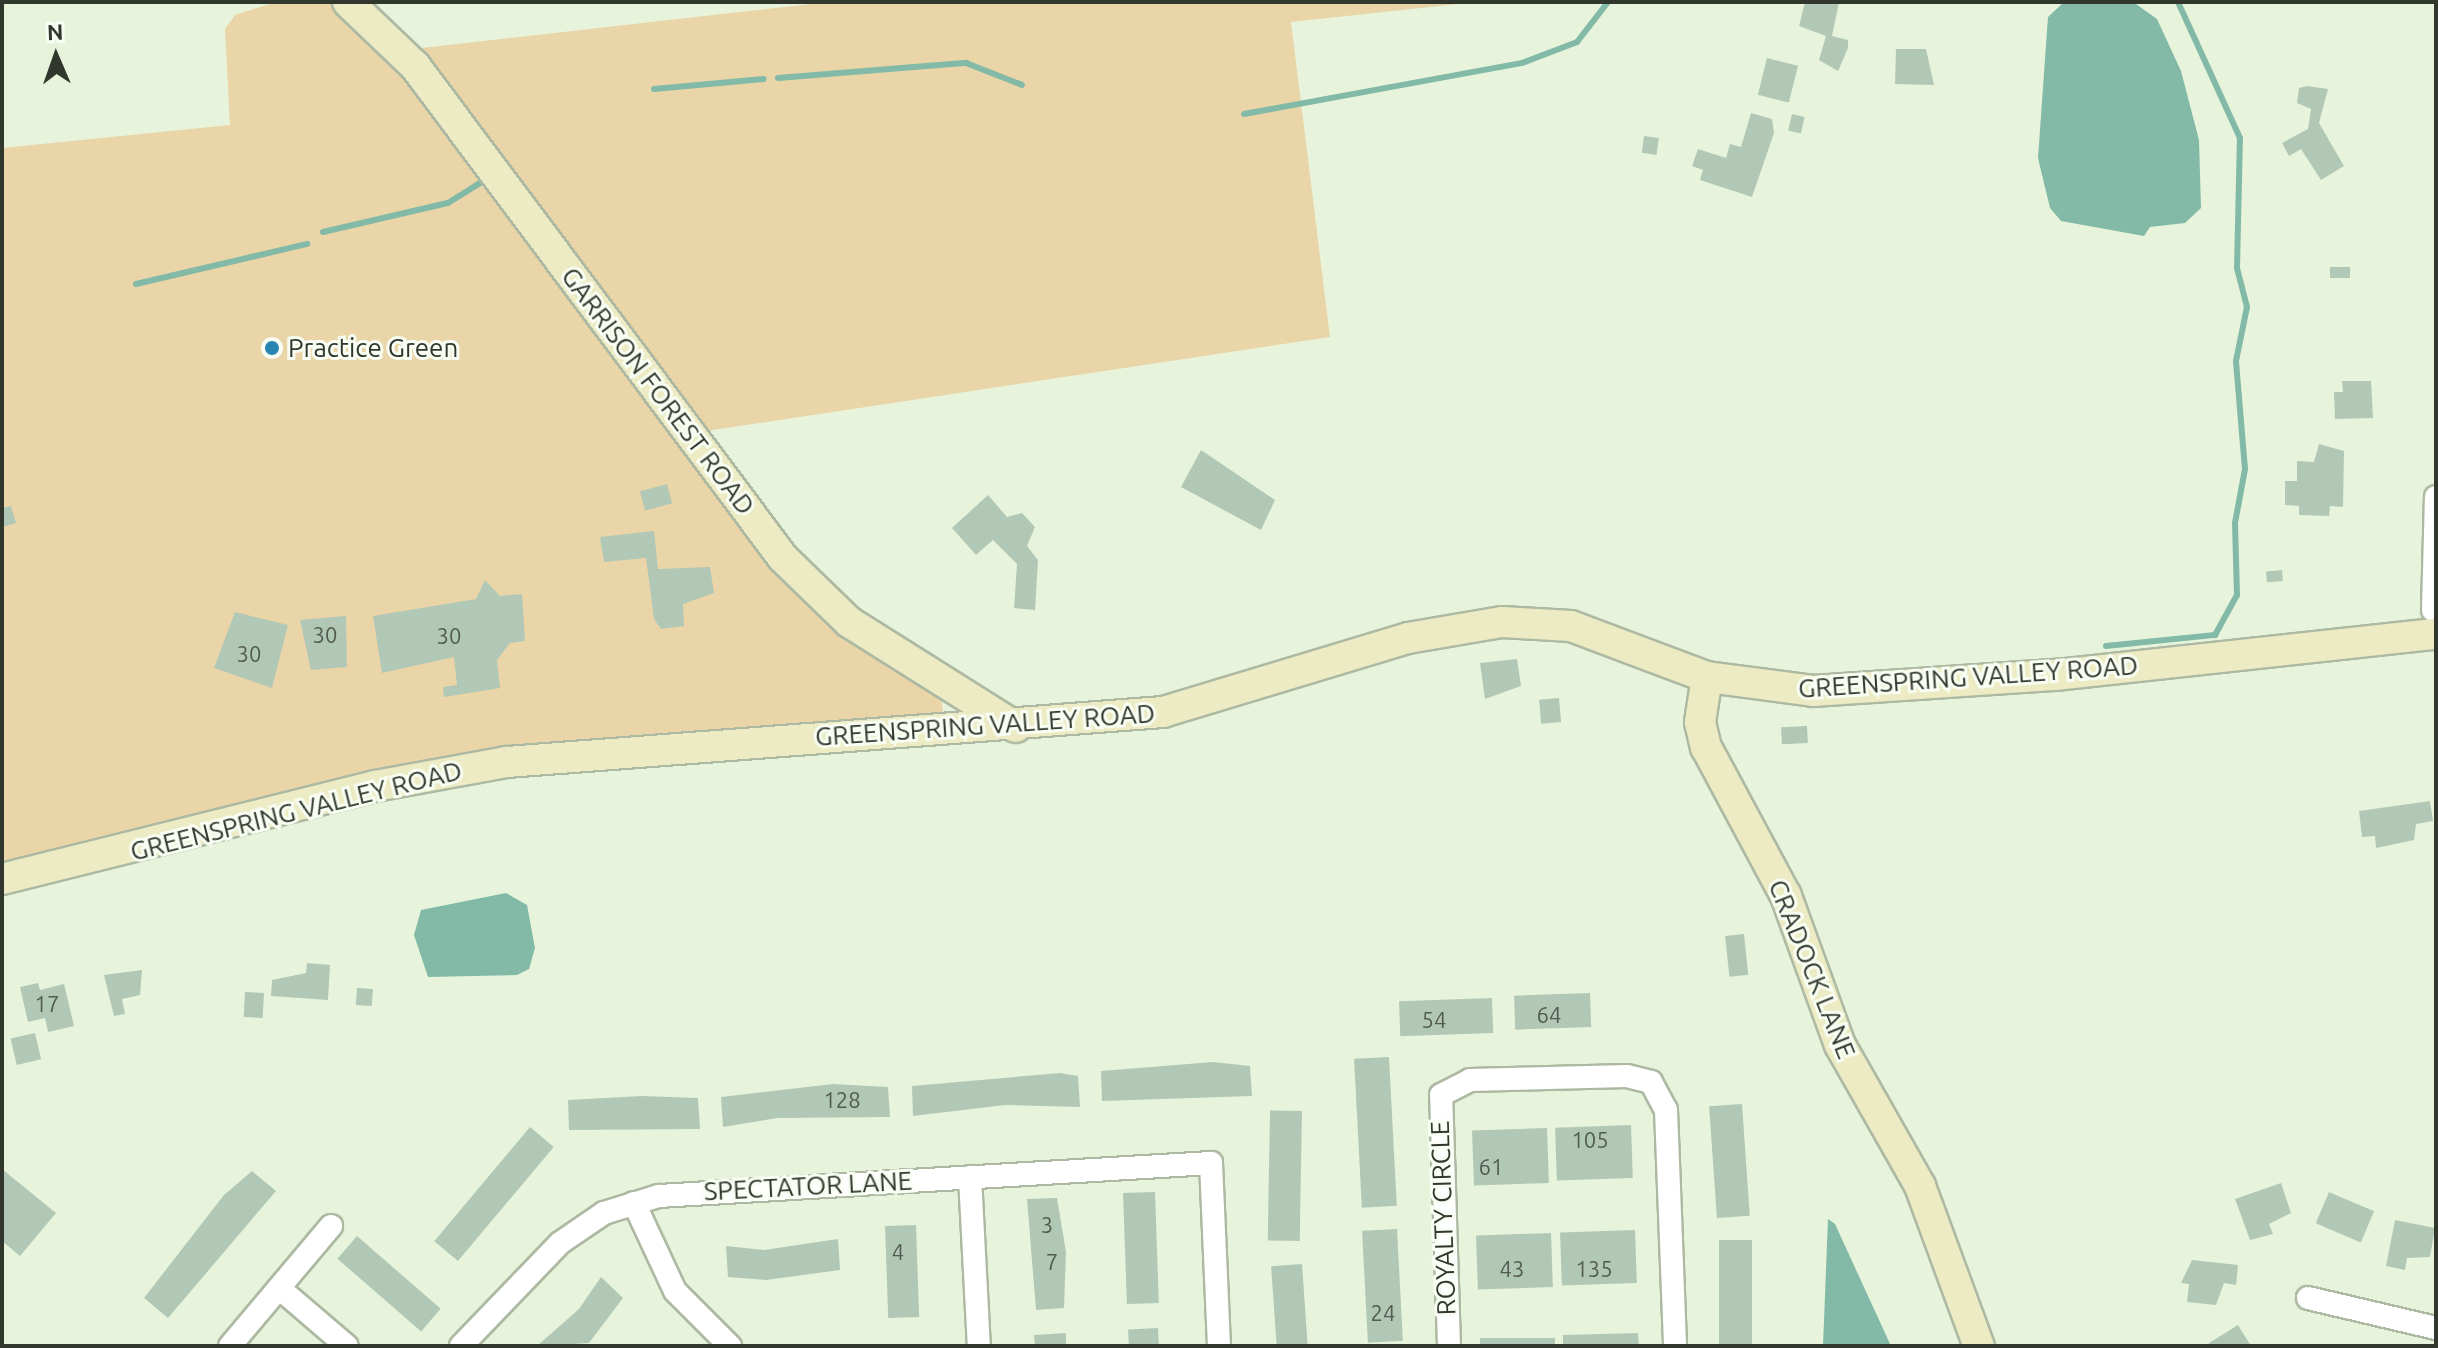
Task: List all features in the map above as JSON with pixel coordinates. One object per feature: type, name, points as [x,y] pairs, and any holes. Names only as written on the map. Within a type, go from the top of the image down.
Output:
[{"type":"main road","name":"GARRISON FOREST ROAD","points":[[348,2],[415,66],[783,558],[849,622],[1016,727]]},
{"type":"main road","name":"GREENSPRING VALLEY ROAD","points":[[2,879],[375,786],[507,762],[1016,727],[1192,705],[1408,638],[1502,622],[1571,626],[1707,677],[1813,691],[1930,685],[2435,622]]},
{"type":"main road","name":"CRADOCK LANE","points":[[1707,677],[1700,722],[1706,747],[1786,896],[1840,1045],[1920,1186],[1979,1346]]},
{"type":"street","points":[[2435,622],[2436,497]]},
{"type":"street","name":"ROYALTY CIRCLE","points":[[1449,1346],[1441,1095],[1470,1080],[1627,1076],[1651,1082],[1666,1110],[1675,1346]]},
{"type":"street","name":"SPECTATOR LANE","points":[[461,1346],[560,1243],[634,1203],[687,1192],[1211,1163],[1219,1346]]},
{"type":"street","points":[[970,1177],[979,1346]]},
{"type":"street","points":[[634,1203],[675,1291],[730,1346]]},
{"type":"street","points":[[230,1346],[331,1226]]},
{"type":"street","points":[[279,1288],[347,1346]]},
{"type":"street","points":[[2308,1298],[2436,1328]]},
{"type":"shaded area","points":[[276,2],[364,2],[413,49],[829,2],[1477,2],[1291,22],[1330,337],[680,435],[941,696],[944,720],[659,736],[2,868],[2,148],[230,125],[225,29],[235,15]]},
{"type":"water","points":[[2063,3],[2136,4],[2157,19],[2181,71],[2199,140],[2201,208],[2185,223],[2150,227],[2144,236],[2061,221],[2050,208],[2038,158],[2048,17]]},
{"type":"water","points":[[506,893],[527,905],[535,948],[529,969],[517,975],[428,977],[414,935],[421,910]]},
{"type":"water","points":[[1828,1219],[1835,1224],[1891,1346],[1823,1346]]},
{"type":"building","points":[[1805,2],[1839,2],[1832,36],[1848,40],[1848,48],[1838,71],[1819,60],[1826,36],[1799,26]]},
{"type":"building","points":[[1896,49],[1926,49],[1934,85],[1895,84]]},
{"type":"building","points":[[1767,58],[1798,66],[1789,103],[1758,95]]},
{"type":"building","points":[[2299,88],[2328,89],[2319,123],[2344,166],[2321,180],[2301,149],[2289,156],[2282,143],[2308,129],[2311,109],[2297,103]]},
{"type":"building","points":[[1751,113],[1772,119],[1774,133],[1752,197],[1700,180],[1703,170],[1692,166],[1698,149],[1726,158],[1730,144],[1741,147]]},
{"type":"building","points":[[1792,114],[1805,117],[1801,133],[1788,131]]},
{"type":"building","points":[[1644,136],[1659,138],[1656,155],[1642,153]]},
{"type":"building","points":[[2330,267],[2350,267],[2350,278],[2330,278]]},
{"type":"building","points":[[2342,381],[2371,381],[2373,418],[2335,419],[2334,392],[2343,392]]},
{"type":"building","points":[[2319,444],[2344,451],[2343,507],[2330,506],[2329,516],[2299,515],[2299,506],[2285,505],[2285,481],[2297,481],[2297,461],[2314,462]]},
{"type":"building","points":[[1201,450],[1275,500],[1261,530],[1181,487]]},
{"type":"building","points":[[667,484],[672,503],[645,511],[640,491]]},
{"type":"building","points":[[988,495],[1007,517],[1022,513],[1035,527],[1027,546],[1038,560],[1035,610],[1014,608],[1017,564],[993,540],[976,555],[952,528]]},
{"type":"building","points":[[11,506],[16,523],[3,527],[2,508]]},
{"type":"building","points":[[654,531],[658,569],[710,567],[714,593],[683,604],[684,626],[661,629],[654,619],[646,558],[604,562],[600,537]]},
{"type":"building","points":[[2282,570],[2283,581],[2267,582],[2266,571]]},
{"type":"building","points":[[485,580],[500,596],[522,594],[525,641],[510,643],[497,660],[500,688],[444,697],[443,687],[457,685],[454,657],[382,673],[373,616],[476,599]]},
{"type":"building","points":[[235,612],[288,625],[272,688],[214,668]]},
{"type":"building","points":[[346,616],[347,667],[311,670],[300,620]]},
{"type":"building","points":[[1517,659],[1521,686],[1485,699],[1480,663]]},
{"type":"building","points":[[1559,698],[1561,722],[1541,724],[1539,700]]},
{"type":"building","points":[[1807,726],[1808,743],[1782,744],[1781,727]]},
{"type":"building","points":[[2430,801],[2433,821],[2416,824],[2414,840],[2376,848],[2375,836],[2362,837],[2359,811]]},
{"type":"building","points":[[1744,934],[1748,975],[1729,977],[1725,936]]},
{"type":"building","points":[[307,963],[330,965],[328,1000],[271,996],[272,980],[306,973]]},
{"type":"building","points":[[142,970],[140,995],[122,999],[125,1014],[114,1016],[104,975]]},
{"type":"building","points":[[38,983],[40,990],[64,984],[74,1026],[48,1032],[45,1018],[28,1022],[20,987]]},
{"type":"building","points":[[357,988],[373,989],[372,1006],[356,1005]]},
{"type":"building","points":[[245,992],[264,993],[263,1018],[244,1017]]},
{"type":"building","points":[[1590,993],[1591,1027],[1515,1030],[1514,996]]},
{"type":"building","points":[[1492,998],[1493,1033],[1400,1036],[1399,1001]]},
{"type":"building","points":[[35,1033],[41,1059],[17,1065],[11,1039]]},
{"type":"building","points":[[1389,1057],[1397,1206],[1362,1208],[1354,1059]]},
{"type":"building","points":[[1213,1062],[1250,1066],[1252,1096],[1102,1101],[1101,1071]]},
{"type":"building","points":[[1060,1073],[1078,1076],[1080,1107],[1005,1105],[913,1116],[912,1086]]},
{"type":"building","points":[[833,1084],[888,1087],[890,1117],[778,1118],[723,1127],[721,1097]]},
{"type":"building","points":[[642,1096],[698,1098],[700,1129],[569,1130],[568,1100]]},
{"type":"building","points":[[1742,1104],[1750,1216],[1717,1218],[1709,1106]]},
{"type":"building","points":[[1270,1110],[1302,1111],[1300,1241],[1268,1240]]},
{"type":"building","points":[[1631,1125],[1633,1178],[1557,1181],[1555,1128]]},
{"type":"building","points":[[530,1127],[554,1147],[458,1261],[434,1241]]},
{"type":"building","points":[[1547,1128],[1549,1183],[1474,1186],[1472,1131]]},
{"type":"building","points":[[2,1169],[56,1213],[20,1256],[2,1241]]},
{"type":"building","points":[[252,1171],[276,1191],[168,1318],[144,1298],[224,1195]]},
{"type":"building","points":[[2281,1183],[2291,1213],[2269,1224],[2273,1234],[2250,1240],[2235,1199]]},
{"type":"building","points":[[1155,1192],[1159,1303],[1127,1304],[1123,1193]]},
{"type":"building","points":[[2329,1192],[2374,1211],[2361,1242],[2316,1223]]},
{"type":"building","points":[[1057,1198],[1066,1252],[1064,1308],[1036,1310],[1027,1199]]},
{"type":"building","points":[[2395,1220],[2435,1228],[2430,1257],[2407,1258],[2405,1270],[2386,1266]]},
{"type":"building","points":[[916,1225],[919,1317],[888,1318],[885,1226]]},
{"type":"building","points":[[1397,1229],[1403,1341],[1368,1343],[1362,1231]]},
{"type":"building","points":[[1635,1230],[1637,1283],[1562,1286],[1560,1233]]},
{"type":"building","points":[[1551,1233],[1553,1287],[1478,1290],[1476,1236]]},
{"type":"building","points":[[357,1236],[441,1309],[421,1331],[337,1259]]},
{"type":"building","points":[[838,1239],[840,1270],[766,1280],[728,1277],[726,1246],[764,1250]]},
{"type":"building","points":[[1719,1240],[1752,1240],[1752,1346],[1719,1346]]},
{"type":"building","points":[[2192,1260],[2238,1265],[2236,1285],[2224,1283],[2216,1305],[2187,1302],[2189,1284],[2181,1283]]},
{"type":"building","points":[[1302,1264],[1308,1346],[1277,1346],[1271,1266]]},
{"type":"building","points":[[601,1277],[623,1298],[589,1343],[537,1346],[579,1309]]},
{"type":"building","points":[[2238,1325],[2251,1346],[2211,1346],[2209,1343]]},
{"type":"building","points":[[1158,1328],[1159,1346],[1129,1346],[1128,1330]]},
{"type":"building","points":[[1066,1333],[1066,1346],[1035,1346],[1034,1335]]},
{"type":"building","points":[[1638,1333],[1639,1346],[1563,1346],[1563,1335]]},
{"type":"building","points":[[1480,1338],[1555,1338],[1555,1346],[1480,1346]]},
{"type":"waterway","points":[[1244,114],[1522,63],[1577,42],[1608,2]]},
{"type":"waterway","points":[[2106,646],[2215,635],[2237,595],[2235,523],[2245,469],[2236,361],[2247,307],[2237,268],[2240,138],[2178,2]]},
{"type":"waterway","points":[[778,78],[966,63],[1022,85]]},
{"type":"waterway","points":[[654,89],[764,79]]},
{"type":"waterway","points":[[323,232],[448,203],[480,183]]},
{"type":"waterway","points":[[136,284],[307,244]]},
{"type":"place","name":"Practice Green","points":[[272,348]]}]
